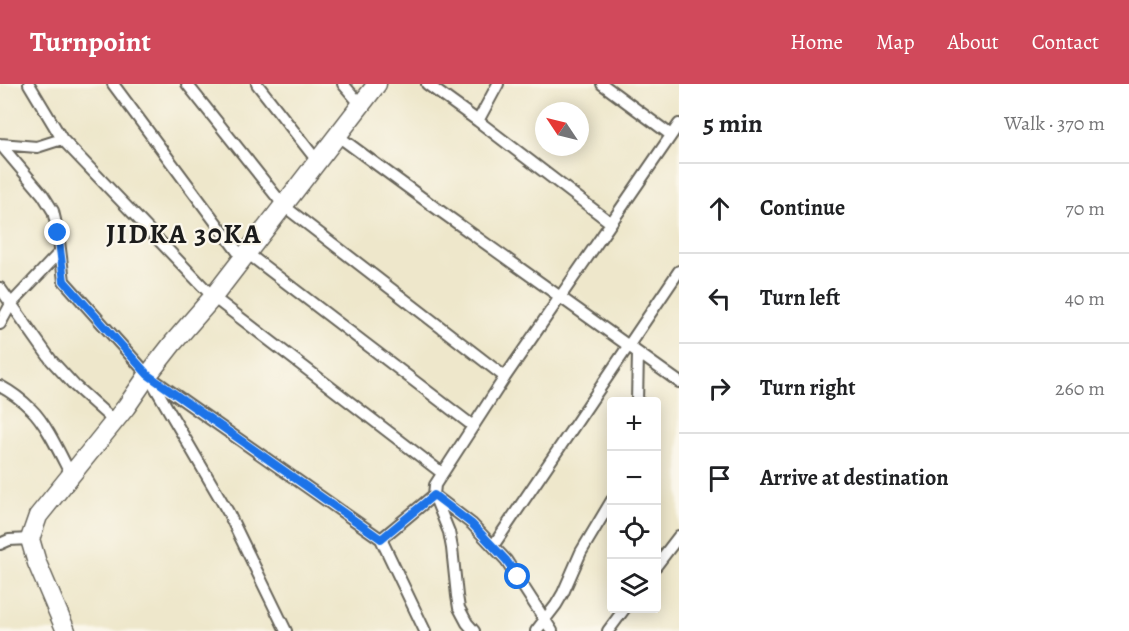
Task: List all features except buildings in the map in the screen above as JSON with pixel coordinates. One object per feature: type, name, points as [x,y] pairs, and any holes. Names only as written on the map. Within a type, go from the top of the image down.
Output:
[{"type":"highway","points":[[66,631],[30,539],[38,516],[114,422],[173,343],[213,297],[377,84]]},
{"type":"street","points":[[29,84],[62,139],[213,297],[442,473]]},
{"type":"street","points":[[112,84],[245,256],[473,426]]},
{"type":"street","points":[[187,84],[284,206],[505,377]]},
{"type":"street","points":[[257,84],[318,162]]},
{"type":"street","points":[[343,84],[361,105]]},
{"type":"street","points":[[427,84],[611,223]]},
{"type":"street","points":[[478,121],[498,84]]},
{"type":"street","points":[[602,84],[671,135]]},
{"type":"street","points":[[474,631],[459,608],[453,548],[434,495],[435,485],[505,377],[679,124]]},
{"type":"street","points":[[338,136],[679,382]]},
{"type":"street","points":[[62,139],[37,147],[0,144],[43,195],[52,211],[64,281],[148,375],[228,512],[286,631]]},
{"type":"street","points":[[0,324],[11,304],[60,252]]},
{"type":"street","points":[[493,546],[679,271]]},
{"type":"street","points":[[0,288],[51,360],[114,422]]},
{"type":"street","points":[[637,397],[638,352]]},
{"type":"street","points":[[148,375],[381,539],[425,631]]},
{"type":"street","points":[[0,386],[32,409],[46,429],[71,475]]},
{"type":"street","points":[[381,539],[434,495]]},
{"type":"street","points":[[434,495],[472,524],[506,560],[552,631]]},
{"type":"street","points":[[536,631],[563,593],[580,552],[609,505]]},
{"type":"street","points":[[661,561],[679,536]]},
{"type":"street","points":[[0,544],[9,540],[30,539]]},
{"type":"street","points":[[608,631],[622,613]]},
{"type":"district","name":"JIDKA 30KA","points":[[184,233]]},
{"type":"route","points":[[58,233],[64,281],[148,375],[381,539],[434,495],[472,524],[506,560],[518,577]]}]
